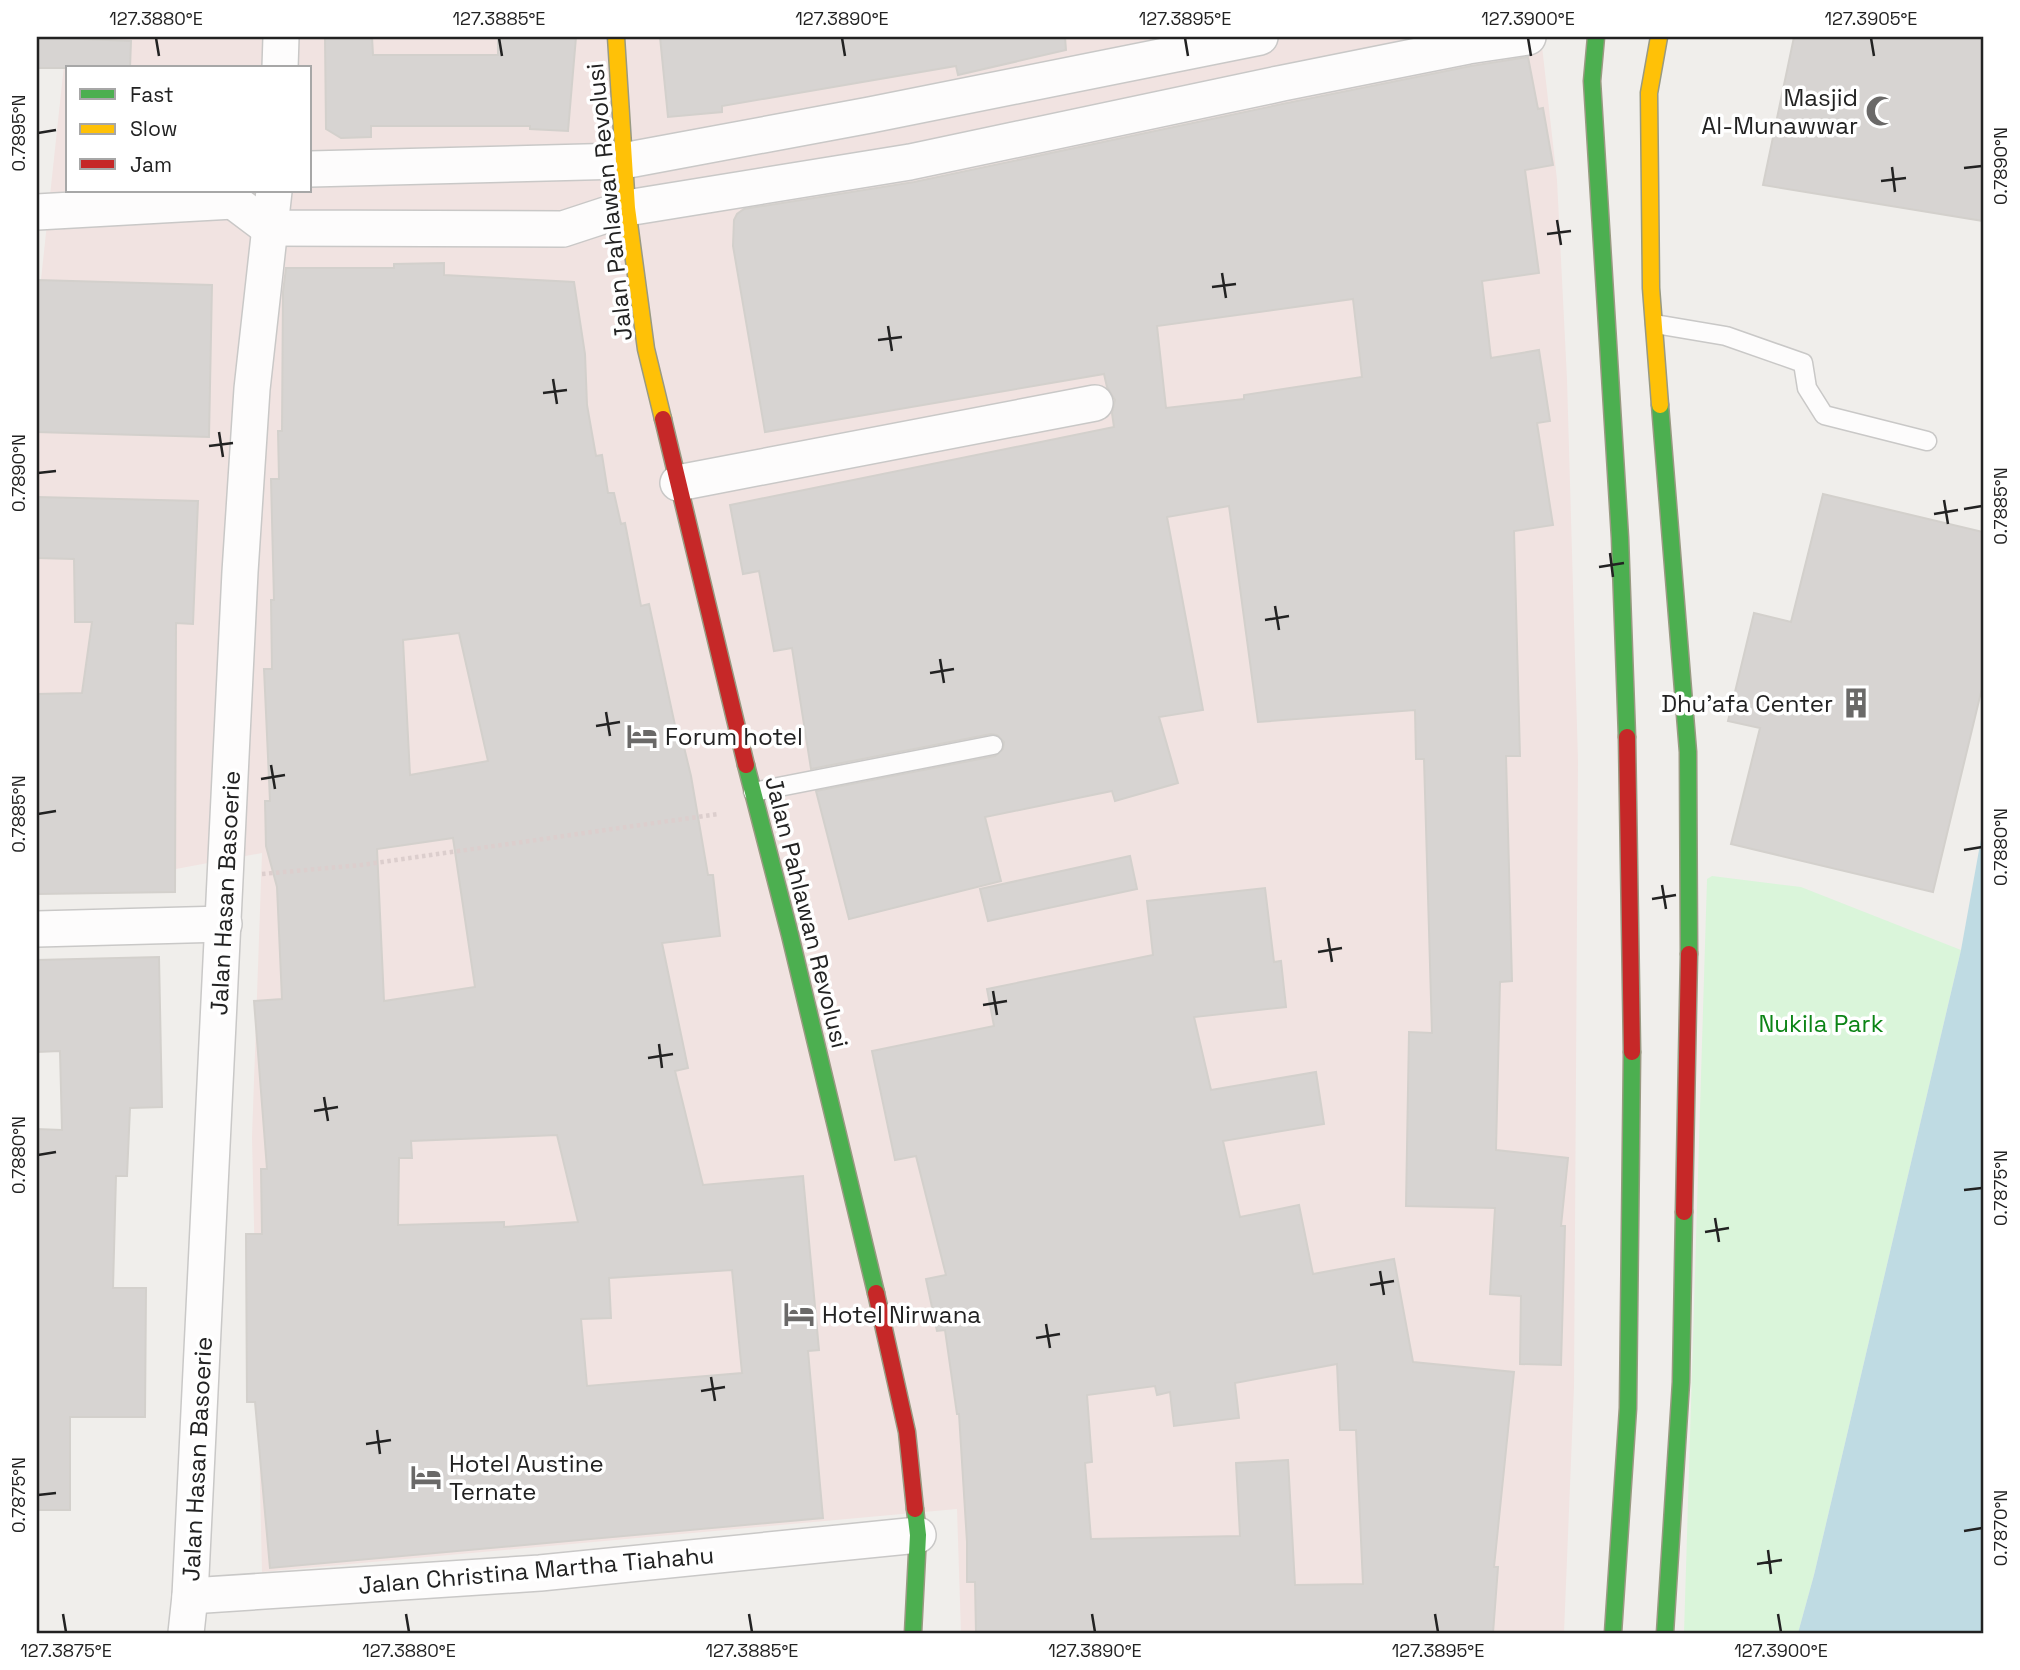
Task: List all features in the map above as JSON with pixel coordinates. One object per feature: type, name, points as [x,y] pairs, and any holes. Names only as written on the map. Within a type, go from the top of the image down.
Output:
[{"type":"street","points":[[280,66],[281,37]]},
{"type":"street","name":"Jalan Pahlawan Revolusi","points":[[616,37],[627,208],[646,349],[881,1314],[907,1432],[918,1535],[913,1633]]},
{"type":"street","points":[[312,169],[623,161],[870,116],[1260,37]]},
{"type":"street","points":[[37,212],[240,196],[269,228],[563,229],[627,208],[910,162],[1283,83],[1468,46],[1528,37]]},
{"type":"street","points":[[1597,37],[1592,82],[1619,433],[1632,1042],[1628,1408],[1613,1633]]},
{"type":"street","points":[[1659,37],[1649,93],[1651,275],[1657,427],[1688,752],[1689,910],[1681,1382],[1665,1633]]},
{"type":"street","name":"Jalan Hasan Basoerie","points":[[190,1596],[250,415],[274,192]]},
{"type":"street","points":[[678,483],[1096,403]]},
{"type":"street","points":[[37,929],[225,924]]},
{"type":"street","name":"Jalan Christina Martha Tiahahu","points":[[190,1596],[540,1573],[918,1535]]},
{"type":"street","points":[[186,1633],[190,1596]]},
{"type":"lane","points":[[1655,324],[1726,336],[1803,363],[1807,388],[1824,415],[1927,441]]},
{"type":"lane","points":[[755,800],[992,745]]},
{"type":"path","points":[[226,878],[360,864],[755,800]]},
{"type":"shaded area","points":[[67,37],[1541,37],[1557,180],[1567,379],[1578,761],[1574,1387],[1564,1633],[961,1633],[957,1509],[262,1572],[252,1137],[262,853],[37,895],[37,317]]},
{"type":"green space","name":"Nukila Park","points":[[1712,876],[1801,887],[1961,950],[1798,1633],[1684,1633],[1707,879]]},
{"type":"water","points":[[1983,828],[1983,1633],[1798,1633],[1961,950]]},
{"type":"building","points":[[37,37],[131,41],[130,66],[37,68]]},
{"type":"building","points":[[325,37],[372,37],[373,55],[498,55],[498,37],[576,37],[568,131],[530,129],[530,126],[371,126],[371,137],[341,138],[326,129]]},
{"type":"building","points":[[660,37],[1065,37],[1066,50],[958,75],[956,66],[722,106],[722,112],[668,117]]},
{"type":"building","name":"Masjid Al-Munawwar","points":[[1794,37],[1983,37],[1983,221],[1763,185]]},
{"type":"building","points":[[1528,57],[1538,109],[1543,108],[1553,165],[1525,170],[1539,273],[1482,281],[1491,358],[1539,350],[1550,421],[1537,423],[1553,525],[1514,531],[1520,756],[1506,756],[1512,981],[1500,982],[1496,1150],[1568,1158],[1561,1226],[1565,1226],[1561,1365],[1520,1364],[1521,1296],[1490,1294],[1495,1208],[1406,1206],[1409,1032],[1432,1033],[1424,759],[1416,759],[1415,710],[1258,722],[1229,506],[1167,517],[1203,710],[1159,717],[1178,783],[1115,801],[1112,791],[985,817],[1001,881],[849,919],[816,791],[995,756],[1003,749],[1004,742],[997,735],[991,734],[811,769],[792,648],[774,651],[759,571],[743,574],[730,505],[1114,427],[1112,413],[1115,400],[1107,387],[1104,374],[765,432],[733,246],[734,220],[744,209],[914,182],[1471,66]],"holes":[[[1353,299],[1362,377],[1244,395],[1244,399],[1166,408],[1157,326]]]},
{"type":"building","points":[[444,263],[444,275],[574,282],[585,354],[587,405],[596,456],[602,455],[608,493],[614,493],[621,524],[625,523],[641,606],[649,604],[679,744],[683,743],[691,776],[708,875],[713,875],[720,936],[662,943],[688,1068],[675,1071],[703,1185],[803,1176],[819,1350],[808,1351],[823,1518],[270,1568],[255,1402],[247,1402],[246,1234],[262,1234],[261,1169],[267,1169],[254,1001],[282,999],[277,887],[266,846],[265,801],[270,801],[264,669],[272,669],[271,600],[274,600],[271,479],[279,479],[283,292],[286,268],[394,268],[394,264]],"holes":[[[459,633],[488,761],[410,775],[403,640]],[[453,838],[475,987],[384,1001],[377,849]],[[557,1135],[578,1222],[504,1227],[504,1222],[398,1225],[399,1158],[412,1158],[411,1141]],[[732,1270],[742,1373],[587,1386],[581,1319],[611,1318],[609,1278]]]},
{"type":"building","points":[[37,280],[212,285],[209,437],[37,432]]},
{"type":"building","name":"Dhu'afa Center","points":[[1823,494],[1983,532],[1983,684],[1933,892],[1731,844],[1760,728],[1728,721],[1754,613],[1791,622]]},
{"type":"building","points":[[37,497],[198,501],[193,624],[176,623],[175,892],[37,894],[37,694],[82,693],[92,622],[75,622],[74,559],[37,558]]},
{"type":"building","points":[[1130,856],[1137,889],[988,921],[980,889]]},
{"type":"building","points":[[1265,888],[1274,962],[1281,961],[1286,1007],[1194,1017],[1211,1090],[1316,1072],[1324,1124],[1223,1141],[1240,1217],[1299,1205],[1313,1274],[1394,1259],[1413,1362],[1514,1372],[1494,1567],[1498,1567],[1493,1633],[976,1633],[975,1582],[967,1582],[959,1414],[945,1330],[937,1331],[926,1279],[946,1275],[916,1156],[895,1160],[872,1051],[994,1026],[987,989],[1153,955],[1147,901]],"holes":[[[1337,1364],[1340,1430],[1356,1430],[1363,1584],[1295,1585],[1288,1460],[1236,1463],[1240,1536],[1091,1539],[1085,1463],[1092,1462],[1087,1395],[1155,1386],[1157,1395],[1170,1392],[1174,1426],[1239,1418],[1235,1383]]]},
{"type":"building","points":[[159,957],[162,1107],[130,1108],[127,1176],[116,1176],[113,1288],[146,1288],[145,1417],[70,1417],[70,1510],[37,1510],[37,1129],[62,1130],[60,1051],[37,1052],[37,960]]},
{"type":"traffic: fast","points":[[1596,37],[1592,81],[1620,538],[1627,737]]},
{"type":"traffic: fast","points":[[1660,405],[1688,752],[1689,954]]},
{"type":"traffic: fast","points":[[746,765],[876,1293]]},
{"type":"traffic: fast","points":[[1613,1633],[1628,1408],[1632,1052]]},
{"type":"traffic: fast","points":[[1665,1633],[1681,1382],[1684,1212]]},
{"type":"traffic: fast","points":[[913,1633],[918,1535],[915,1509]]},
{"type":"traffic: slow","points":[[616,37],[627,208],[646,349],[663,419]]},
{"type":"traffic: slow","points":[[1659,37],[1649,93],[1651,288],[1660,405]]},
{"type":"traffic: jam","points":[[663,419],[746,765]]},
{"type":"traffic: jam","points":[[1627,737],[1632,1052]]},
{"type":"traffic: jam","points":[[1684,1212],[1689,954]]},
{"type":"traffic: jam","points":[[876,1293],[907,1432],[915,1509]]},
{"type":"place","name":"Masjid Al-Munawwar","points":[[1881,111]]},
{"type":"place","name":"Dhu'afa Center","points":[[1856,703]]},
{"type":"place","name":"Forum hotel","points":[[642,736]]},
{"type":"place","name":"Hotel Nirwana","points":[[799,1314]]},
{"type":"place","name":"Hotel Austine Ternate","points":[[426,1477]]}]
